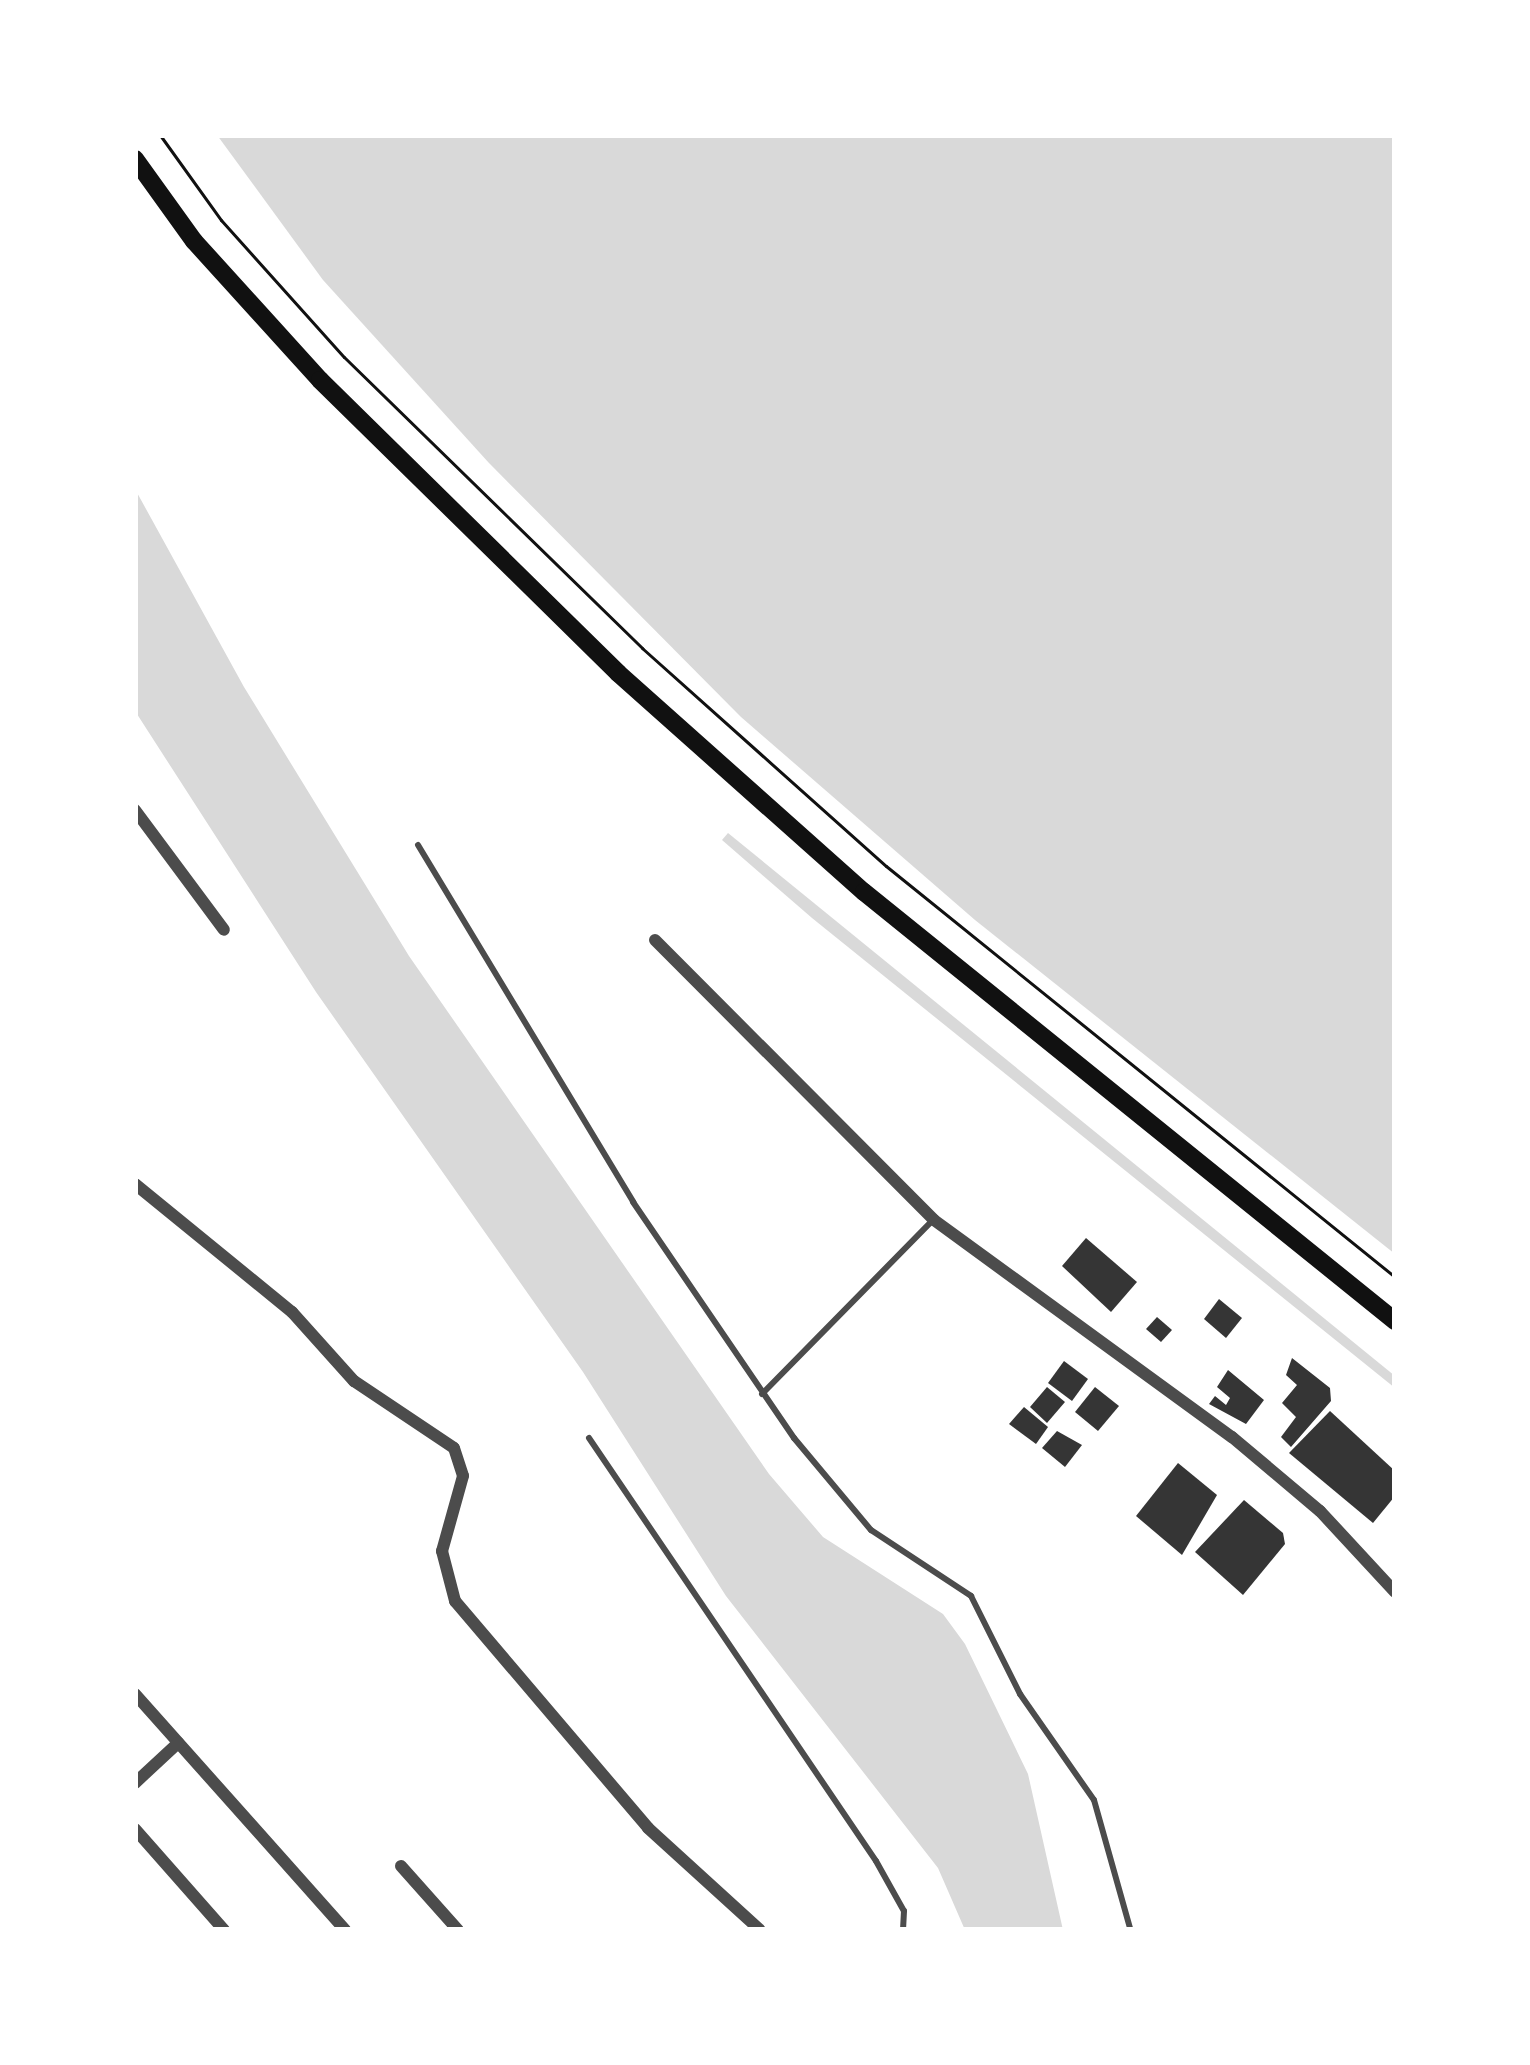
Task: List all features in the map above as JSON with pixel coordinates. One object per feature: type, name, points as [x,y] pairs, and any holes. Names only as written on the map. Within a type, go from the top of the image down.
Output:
[{"type":"main road","points":[[135,159],[194,241],[320,380],[618,673],[864,892],[1395,1321]]},
{"type":"street","points":[[135,810],[224,930]]},
{"type":"street","points":[[655,940],[934,1220],[1232,1437],[1320,1510],[1395,1592]]},
{"type":"street","points":[[135,1184],[292,1312],[354,1381],[454,1448],[463,1476],[442,1563],[455,1601],[648,1828],[760,1930]]},
{"type":"street","points":[[135,1694],[345,1930]]},
{"type":"street","points":[[135,1783],[178,1743]]},
{"type":"street","points":[[135,1829],[224,1930]]},
{"type":"street","points":[[401,1867],[458,1930]]},
{"type":"lane","points":[[418,845],[563,1091],[762,1394],[849,1509],[971,1596],[1020,1694],[1094,1800],[1130,1928]]},
{"type":"lane","points":[[762,1394],[934,1220]]},
{"type":"lane","points":[[589,1438],[886,1877],[904,1911],[903,1930]]},
{"type":"path","points":[[160,135],[221,220],[344,357],[642,648],[886,866],[1395,1277]]},
{"type":"shaded area","points":[[217,135],[1395,135],[1395,1254],[975,920],[741,717],[489,463],[323,280]]},
{"type":"shaded area","points":[[135,489],[244,687],[409,956],[769,1474],[823,1537],[943,1614],[965,1644],[1028,1774],[1063,1930],[965,1930],[938,1868],[726,1596],[583,1372],[316,992],[135,711]]},
{"type":"shaded area","points":[[728,833],[1395,1376],[1395,1388],[812,918],[722,840]]},
{"type":"building","points":[[1086,1238],[1137,1282],[1111,1312],[1062,1266]]},
{"type":"building","points":[[1219,1299],[1242,1318],[1226,1338],[1204,1319]]},
{"type":"building","points":[[1157,1317],[1172,1330],[1161,1342],[1146,1329]]},
{"type":"building","points":[[1292,1358],[1330,1388],[1331,1401],[1291,1447],[1281,1437],[1296,1417],[1282,1403],[1297,1385],[1286,1375]]},
{"type":"building","points":[[1064,1361],[1088,1379],[1072,1401],[1048,1383]]},
{"type":"building","points":[[1228,1370],[1264,1400],[1246,1424],[1209,1404],[1215,1396],[1226,1405],[1230,1398],[1217,1387]]},
{"type":"building","points":[[1047,1387],[1065,1402],[1047,1423],[1030,1407]]},
{"type":"building","points":[[1095,1387],[1119,1406],[1098,1431],[1075,1412]]},
{"type":"building","points":[[1024,1407],[1048,1427],[1036,1444],[1009,1424]]},
{"type":"building","points":[[1330,1411],[1395,1471],[1395,1496],[1373,1523],[1289,1453]]},
{"type":"building","points":[[1057,1431],[1082,1445],[1065,1467],[1042,1448]]},
{"type":"building","points":[[1178,1463],[1217,1495],[1182,1555],[1136,1516]]},
{"type":"building","points":[[1244,1500],[1283,1533],[1285,1544],[1243,1595],[1195,1552]]}]
